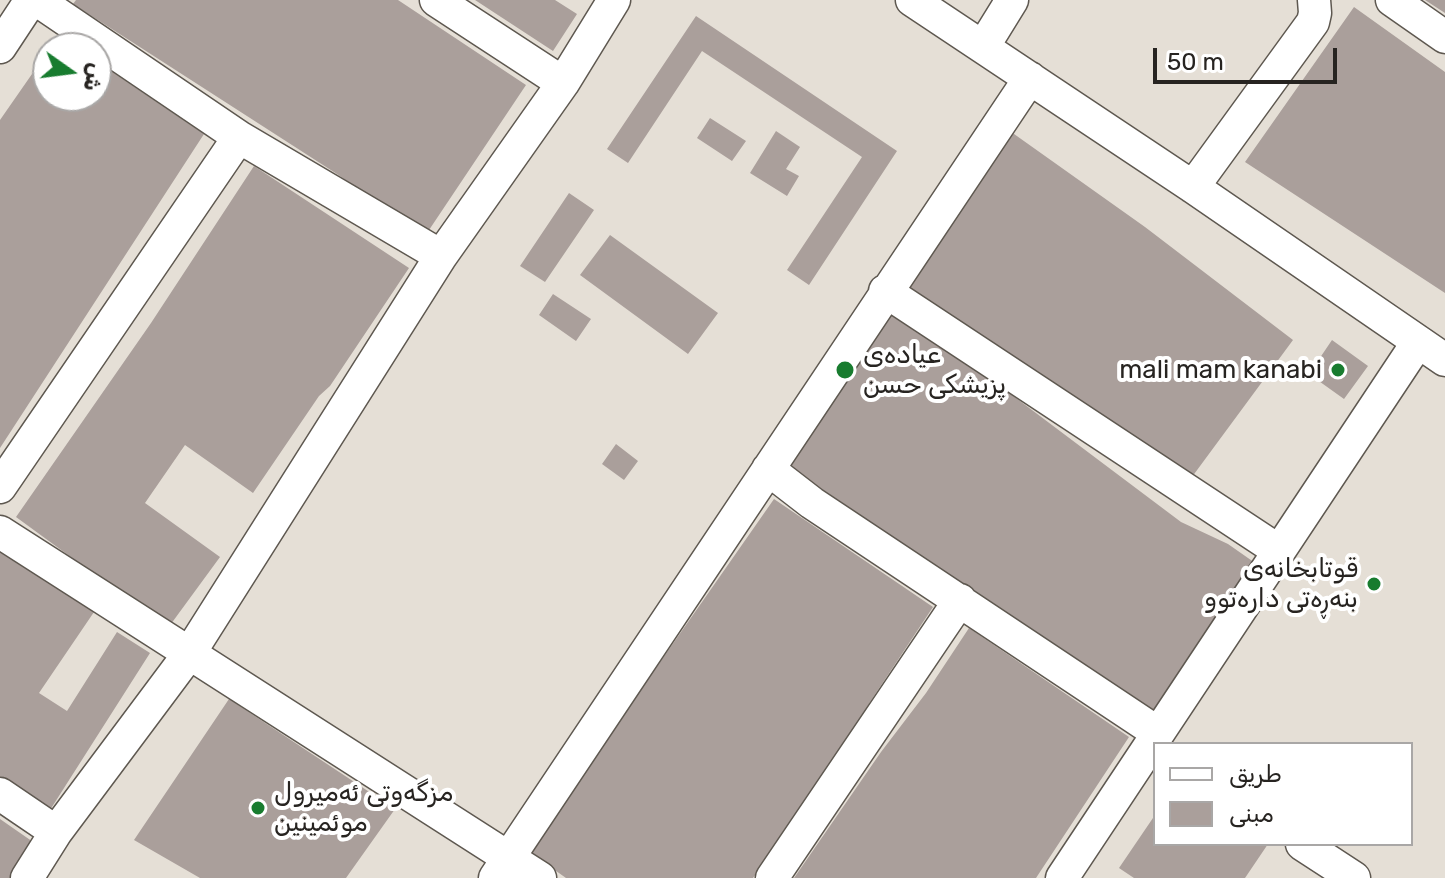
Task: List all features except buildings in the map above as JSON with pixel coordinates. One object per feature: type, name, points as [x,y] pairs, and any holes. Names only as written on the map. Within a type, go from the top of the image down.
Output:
[{"type":"street","points":[[0,47],[31,0]]},
{"type":"street","points":[[37,0],[239,137],[441,256]]},
{"type":"street","points":[[436,0],[563,83]]},
{"type":"street","points":[[27,878],[56,832],[189,654],[441,256],[563,83],[614,0]]},
{"type":"street","points":[[912,0],[1445,360]]},
{"type":"street","points":[[983,47],[1012,0]]},
{"type":"street","points":[[1193,187],[1313,22],[1314,0]]},
{"type":"street","points":[[1392,0],[1445,37]]},
{"type":"street","points":[[503,868],[885,291],[1030,78]]},
{"type":"street","points":[[0,487],[239,137]]},
{"type":"street","points":[[885,291],[1279,551]]},
{"type":"street","points":[[768,469],[812,503],[960,600],[1154,742],[1418,342]]},
{"type":"street","points":[[0,532],[189,654],[503,868],[540,878]]},
{"type":"street","points":[[772,878],[960,600]]},
{"type":"street","points":[[1062,878],[1153,743]]},
{"type":"street","points":[[0,794],[56,832]]},
{"type":"street","points":[[1305,846],[1354,878]]},
{"type":"place","name":"عیادەی پزیشکی حسن","points":[[845,370]]},
{"type":"place","name":"mali mam kanabi","points":[[1338,370]]},
{"type":"place","name":"قوتابخانەی بنەڕەتی دارەتوو","points":[[1374,584]]},
{"type":"place","name":"مزگەوتی ئەمیرول موئمینین","points":[[258,808]]}]
